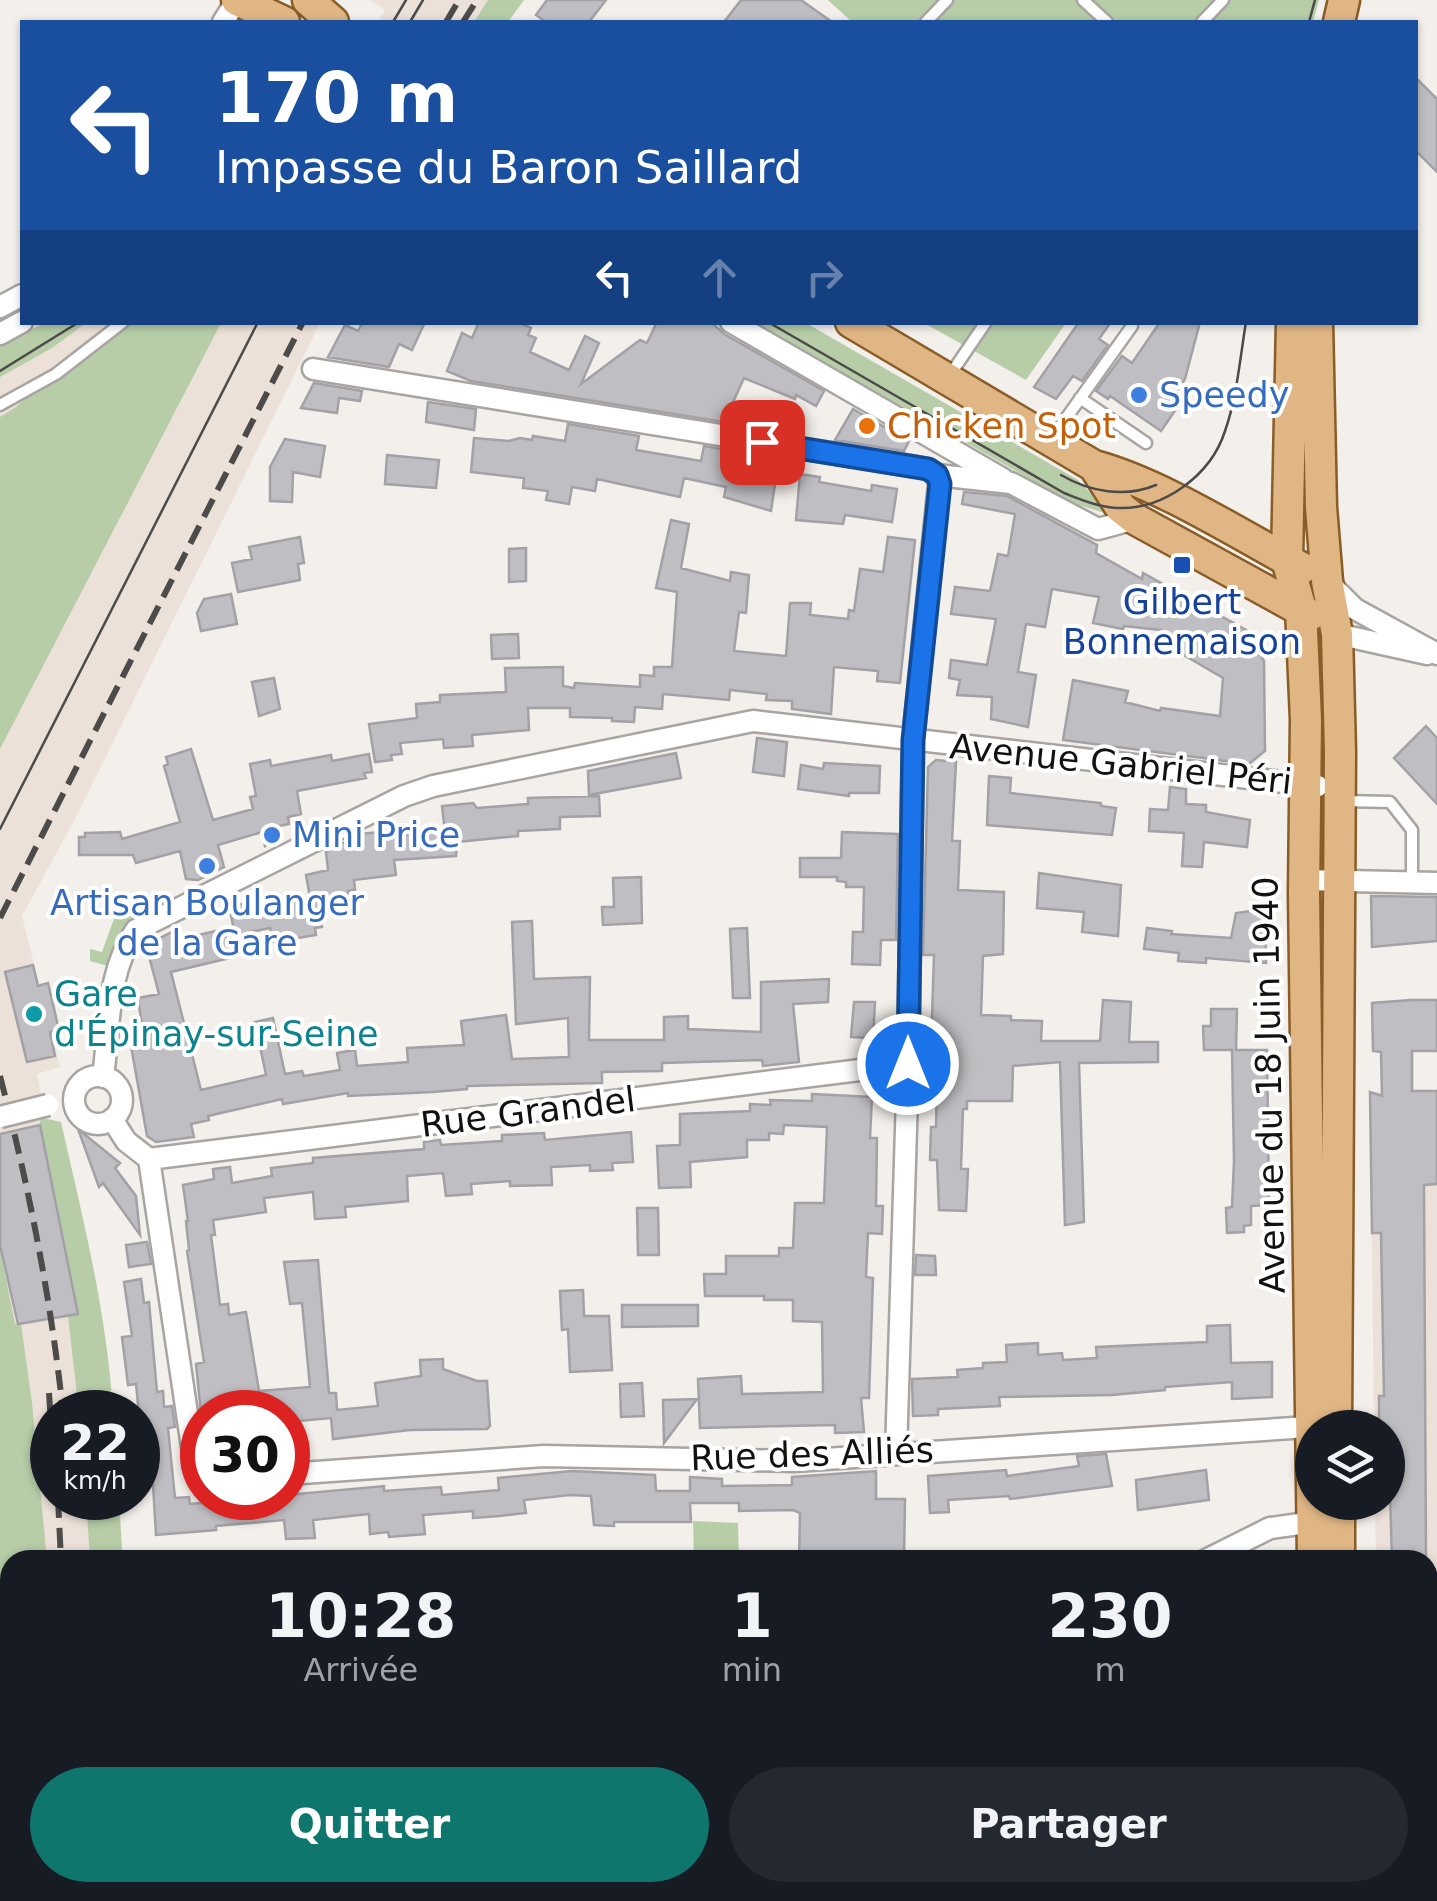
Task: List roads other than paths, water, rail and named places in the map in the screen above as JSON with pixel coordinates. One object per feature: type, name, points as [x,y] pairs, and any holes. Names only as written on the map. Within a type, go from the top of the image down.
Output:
[{"type":"main road","points":[[237,0],[272,15]]},
{"type":"main road","points":[[308,0],[331,20]]},
{"type":"main road","points":[[856,325],[1094,466],[1151,487],[1327,581]]},
{"type":"main road","name":"Avenue du 18 Juin 1940","points":[[1292,325],[1287,560],[1301,609],[1306,720],[1304,880],[1327,1410]]},
{"type":"main road","name":"Avenue du 18 Juin 1940","points":[[1317,325],[1319,466],[1327,581],[1336,634],[1340,795],[1328,1410]]},
{"type":"main road","points":[[1094,466],[1121,508],[1136,519],[1301,609],[1336,634]]},
{"type":"main road","name":"Avenue du 18 Juin 1940","points":[[1317,1550],[1328,1520]]},
{"type":"main road","name":"Avenue du 18 Juin 1940","points":[[1331,1520],[1337,1550]]},
{"type":"street","points":[[737,325],[1011,483],[1098,528],[1136,519]]},
{"type":"street","points":[[313,369],[911,466],[937,475],[1011,483]]},
{"type":"street","points":[[896,1453],[913,740],[940,484],[937,475]]},
{"type":"street","points":[[1327,581],[1355,610],[1437,655]]},
{"type":"street","points":[[1336,634],[1437,655]]},
{"type":"street","name":"Avenue Gabriel Péri","points":[[104,1077],[109,1000],[136,930],[404,796],[433,786],[753,721],[1305,784],[1340,795]]},
{"type":"street","points":[[1304,880],[1437,883]]},
{"type":"street","name":"Rue Grandel","points":[[149,1159],[908,1064]]},
{"type":"street","points":[[104,1077],[122,1095],[118,1113],[94,1124],[78,1113],[74,1095],[85,1080],[104,1077]]},
{"type":"street","points":[[0,1117],[48,1104],[74,1104]]},
{"type":"street","points":[[112,1119],[126,1141],[149,1159],[184,1390]]},
{"type":"street","name":"Rue des Alliés","points":[[310,1472],[544,1456],[796,1461],[1295,1428]]},
{"type":"street","points":[[1226,1550],[1270,1528],[1304,1520]]},
{"type":"lane","points":[[928,20],[947,0]]},
{"type":"lane","points":[[1082,0],[1105,20]]},
{"type":"lane","points":[[1204,20],[1223,0]]},
{"type":"lane","points":[[0,405],[56,374],[120,325]]},
{"type":"lane","points":[[948,378],[984,325]]},
{"type":"lane","points":[[1051,439],[1132,326]]},
{"type":"lane","points":[[1080,398],[1146,443]]},
{"type":"lane","points":[[1340,795],[1390,802],[1412,830],[1412,882]]},
{"type":"tram line","points":[[394,20],[406,0]]},
{"type":"tram line","points":[[411,20],[423,0]]},
{"type":"tram line","points":[[1310,20],[1315,0]]},
{"type":"tram line","points":[[0,371],[74,325]]},
{"type":"tram line","points":[[0,829],[256,325]]},
{"type":"tram line","points":[[773,325],[1064,493],[1117,508],[1135,507],[1168,496],[1209,462],[1229,418],[1246,325]]},
{"type":"tram line","points":[[1061,475],[1084,486],[1108,491],[1156,485]]},
{"type":"railway","points":[[447,20],[459,0]]},
{"type":"railway","points":[[464,20],[477,0]]},
{"type":"railway","points":[[0,918],[301,325]]},
{"type":"railway","points":[[0,1076],[38,1243],[60,1390]]},
{"type":"railway","points":[[59,1520],[61,1550]]},
{"type":"place","name":"Speedy","points":[[1139,395]]},
{"type":"place","name":"Chicken Spot","points":[[867,426]]},
{"type":"place","name":"Gilbert Bonnemaison","points":[[1182,565]]},
{"type":"place","name":"Mini Price","points":[[272,835]]},
{"type":"place","name":"Artisan Boulanger de la Gare","points":[[207,866]]},
{"type":"place","name":"Gare d'Épinay-sur-Seine","points":[[34,1014]]}]
